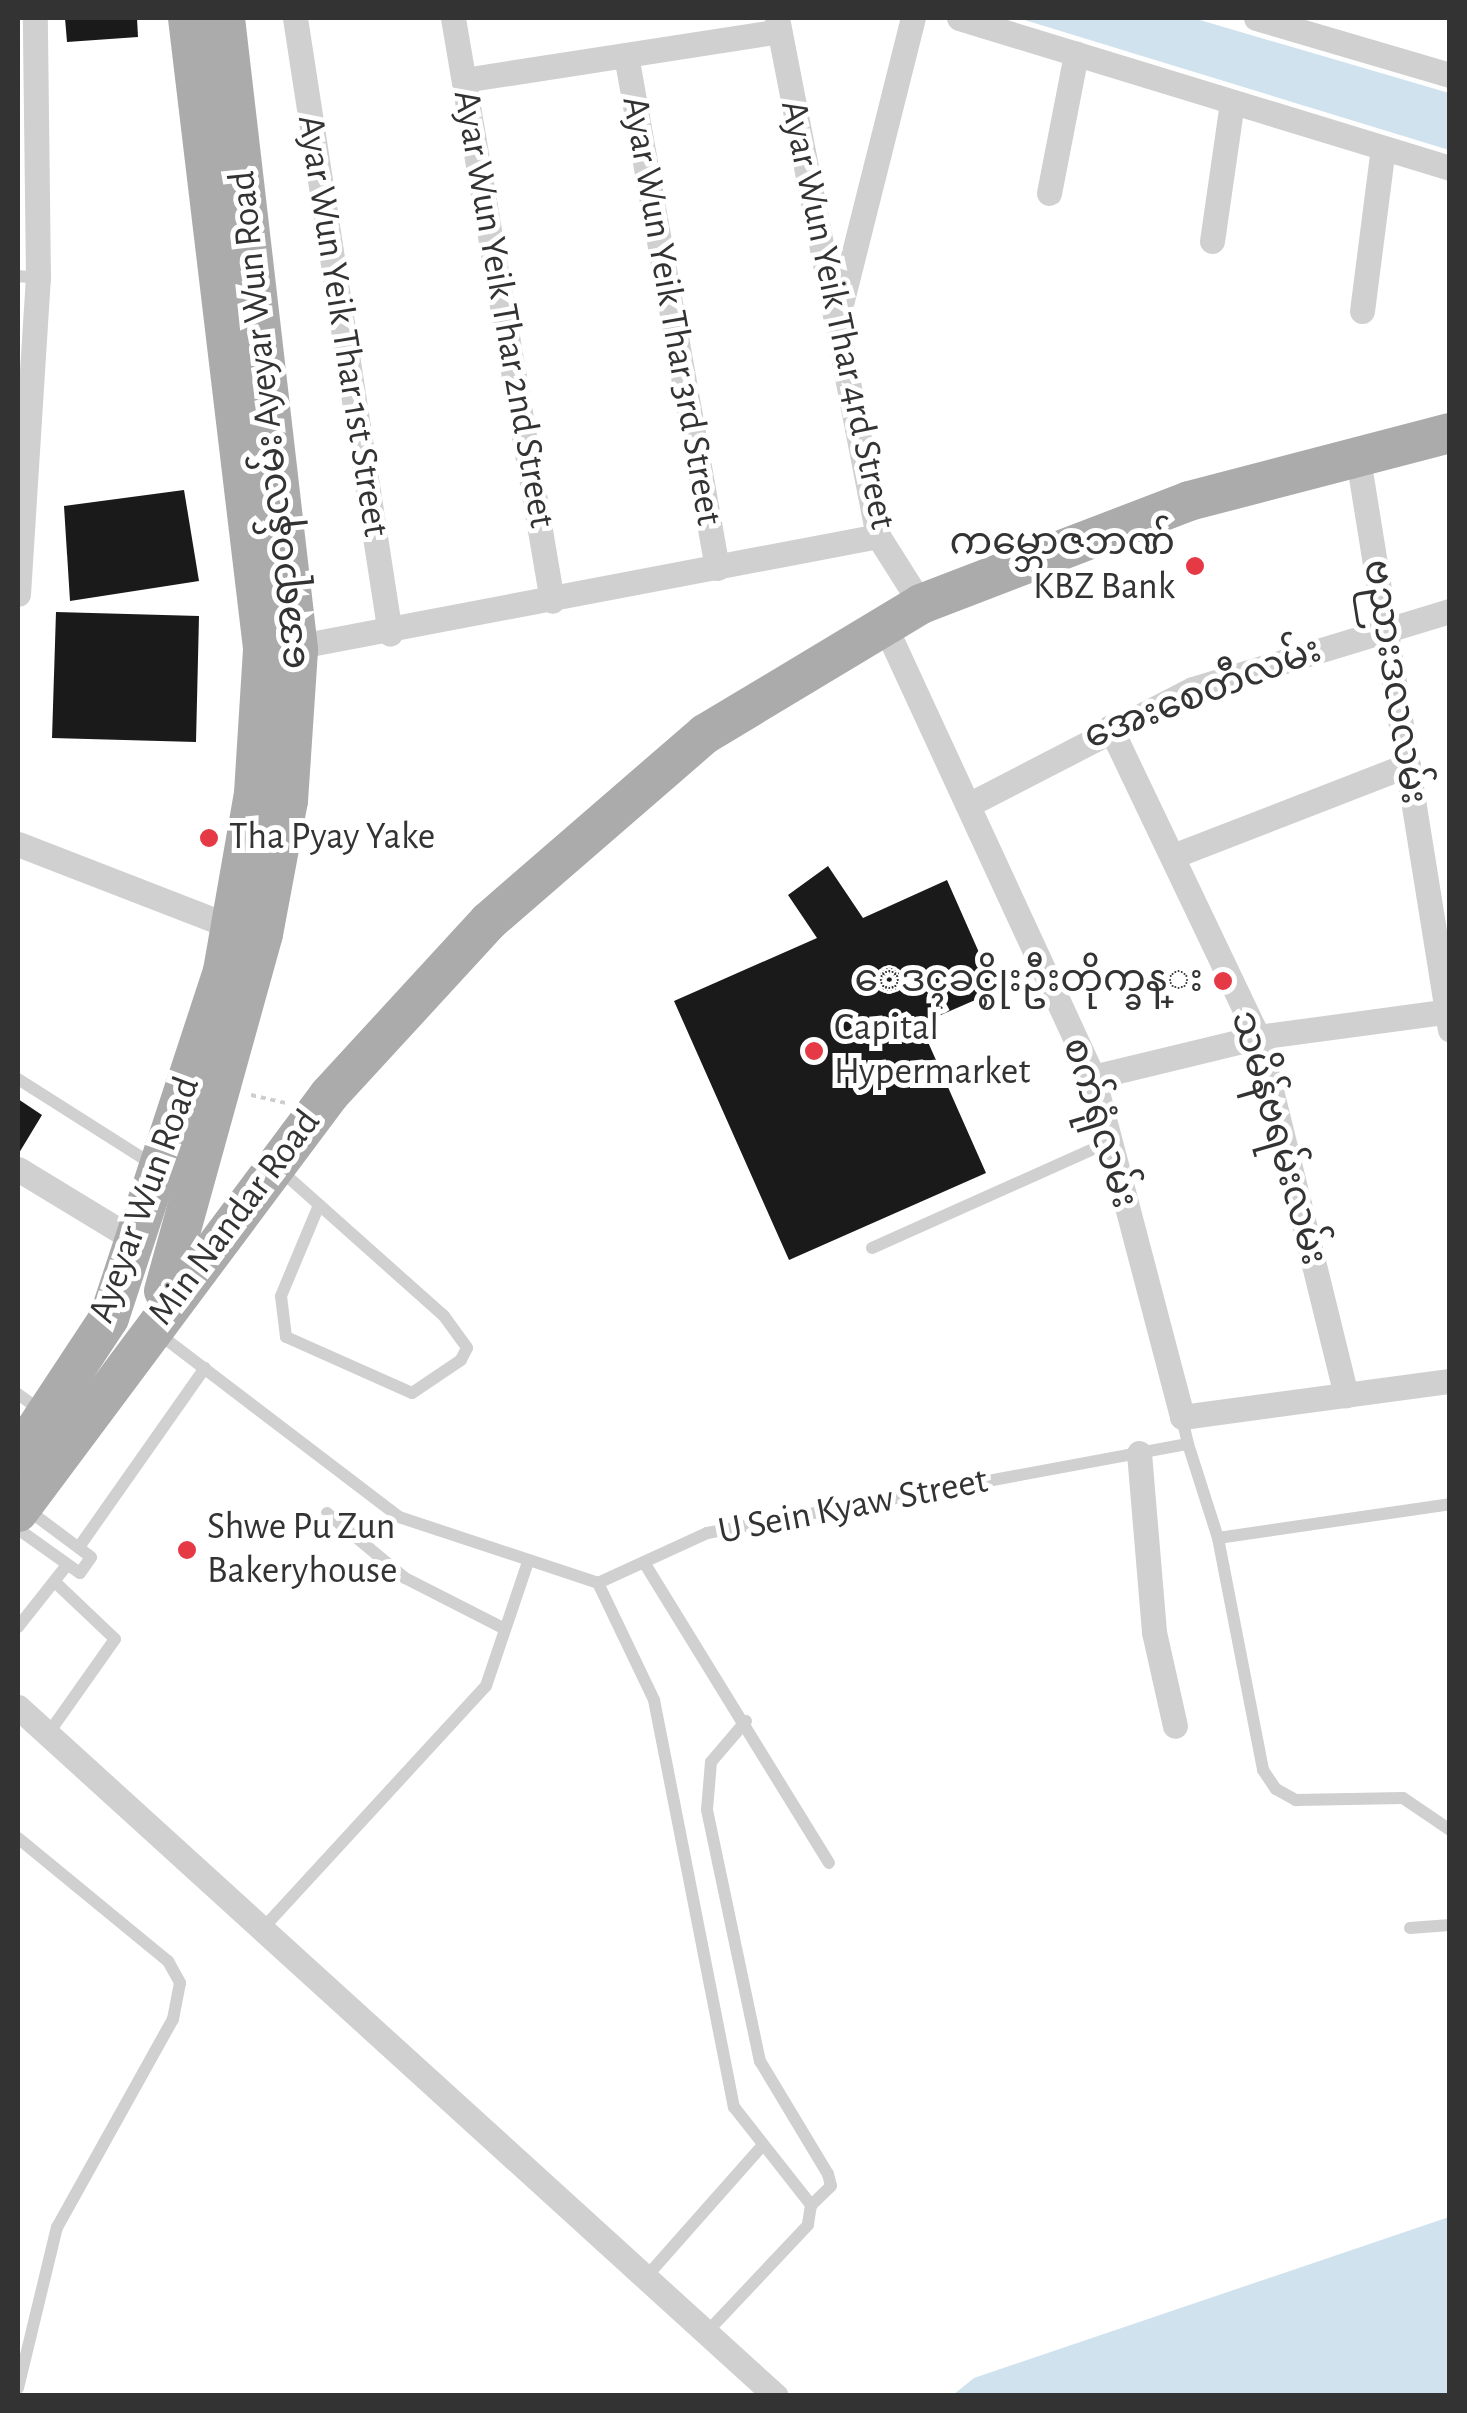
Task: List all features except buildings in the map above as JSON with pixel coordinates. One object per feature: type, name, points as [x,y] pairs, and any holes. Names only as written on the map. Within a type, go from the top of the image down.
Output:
[{"type":"main road","name":"အေရာဝန်လမ်း Ayeyar Wun Road","points":[[188,18],[280,648],[232,927],[217,1049]]},
{"type":"main road","name":"အေရာဝန်လမ်း Ayeyar Wun Road","points":[[217,1049],[288,801],[280,648],[224,18]]},
{"type":"main road","name":"Min Nandar Road","points":[[147,1335],[329,1095],[490,921],[612,812],[757,697],[883,622],[921,604],[1189,502],[1357,452],[1450,433]]},
{"type":"main road","name":"Ayeyar Wun Road","points":[[18,1456],[32,1404],[109,1318],[162,1170],[217,1049]]},
{"type":"main road","name":"Ayeyar Wun Road","points":[[19,1515],[147,1335],[217,1049]]},
{"type":"main road","points":[[109,1318],[147,1335]]},
{"type":"street","points":[[18,594],[35,18]]},
{"type":"street","name":"Ayar Wun Yeik Thar 1st Street","points":[[295,18],[390,634]]},
{"type":"street","name":"Ayar Wun Yeik Thar 2nd Street","points":[[453,18],[552,601]]},
{"type":"street","points":[[836,326],[913,18]]},
{"type":"street","points":[[959,18],[1450,168]]},
{"type":"street","points":[[1256,18],[1450,76]]},
{"type":"street","points":[[464,80],[778,24]]},
{"type":"street","name":"Ayar Wun Yeik Thar 4rd Street","points":[[778,24],[878,536],[921,604]]},
{"type":"street","name":"Ayar Wun Yeik Thar 3rd Street","points":[[626,54],[717,568]]},
{"type":"street","points":[[1048,193],[1076,54]]},
{"type":"street","points":[[1212,241],[1232,103]]},
{"type":"street","points":[[1362,311],[1383,148]]},
{"type":"street","name":"ဗညားဒလလမ်း","points":[[1357,452],[1448,1018]]},
{"type":"street","points":[[280,648],[390,634],[878,536]]},
{"type":"street","name":"အေးစေတီလမ်း","points":[[968,804],[1110,727],[1291,654],[1450,611]]},
{"type":"street","name":"စက်ရုံလမ်း","points":[[883,622],[1093,1077],[1182,1417]]},
{"type":"street","name":"သမိန်ဗရမ်းလမ်း","points":[[1110,727],[1258,1037],[1346,1395]]},
{"type":"street","points":[[1173,856],[1408,766]]},
{"type":"street","points":[[18,844],[232,927]]},
{"type":"street","points":[[1093,1077],[1258,1037],[1448,1018]]},
{"type":"street","points":[[18,1169],[136,1240]]},
{"type":"street","points":[[1182,1417],[1450,1381]]},
{"type":"street","points":[[1140,1453],[1154,1632],[1175,1726]]},
{"type":"street","points":[[18,1707],[267,1924],[776,2396]]},
{"type":"lane","points":[[18,1079],[162,1170]]},
{"type":"lane","points":[[872,1248],[1109,1142]]},
{"type":"lane","points":[[273,1164],[444,1316],[467,1348],[461,1360],[412,1392],[286,1337],[280,1296],[319,1205]]},
{"type":"lane","points":[[147,1335],[205,1368],[399,1517],[598,1582],[654,1700],[734,2107],[761,2147],[811,2205]]},
{"type":"lane","points":[[79,1547],[205,1368]]},
{"type":"lane","points":[[1182,1417],[1218,1538],[1263,1770],[1276,1789],[1296,1800],[1402,1798],[1450,1830]]},
{"type":"lane","name":"U Sein Kyaw Street","points":[[598,1582],[707,1533],[1188,1444]]},
{"type":"lane","points":[[1218,1538],[1450,1504]]},
{"type":"lane","points":[[327,1513],[405,1578],[505,1629]]},
{"type":"lane","points":[[19,1515],[91,1557],[80,1573],[66,1565],[19,1515]]},
{"type":"lane","points":[[267,1924],[486,1686],[528,1562]]},
{"type":"lane","points":[[645,1564],[746,1721],[830,1863]]},
{"type":"lane","points":[[18,1628],[66,1565]]},
{"type":"lane","points":[[48,1734],[115,1639],[54,1582]]},
{"type":"lane","points":[[708,2332],[808,2225],[811,2205],[831,2186],[828,2174],[760,2061],[707,1810],[711,1762],[746,1721]]},
{"type":"lane","points":[[18,1838],[168,1960],[180,1983],[173,2019],[57,2227],[18,2388]]},
{"type":"lane","points":[[1410,1928],[1450,1925]]},
{"type":"lane","points":[[647,2276],[761,2147]]},
{"type":"path","points":[[217,1049],[256,1098],[329,1095]]},
{"type":"water","points":[[1018,18],[1193,18],[1449,93],[1449,150]]},
{"type":"water","points":[[1449,2217],[1449,2395],[953,2395],[974,2378]]},
{"type":"place","name":"ကမ္ဘောဇဘဏ် KBZ Bank","points":[[1195,566]]},
{"type":"place","name":"Tha Pyay Yake","points":[[209,838]]},
{"type":"place","name":"ေဒၚခင္စိုးဦးတိုက္ခန္း","points":[[1223,981]]},
{"type":"place","name":"Capital Hypermarket","points":[[814,1051]]},
{"type":"place","name":"Shwe Pu Zun Bakeryhouse","points":[[187,1550]]}]
